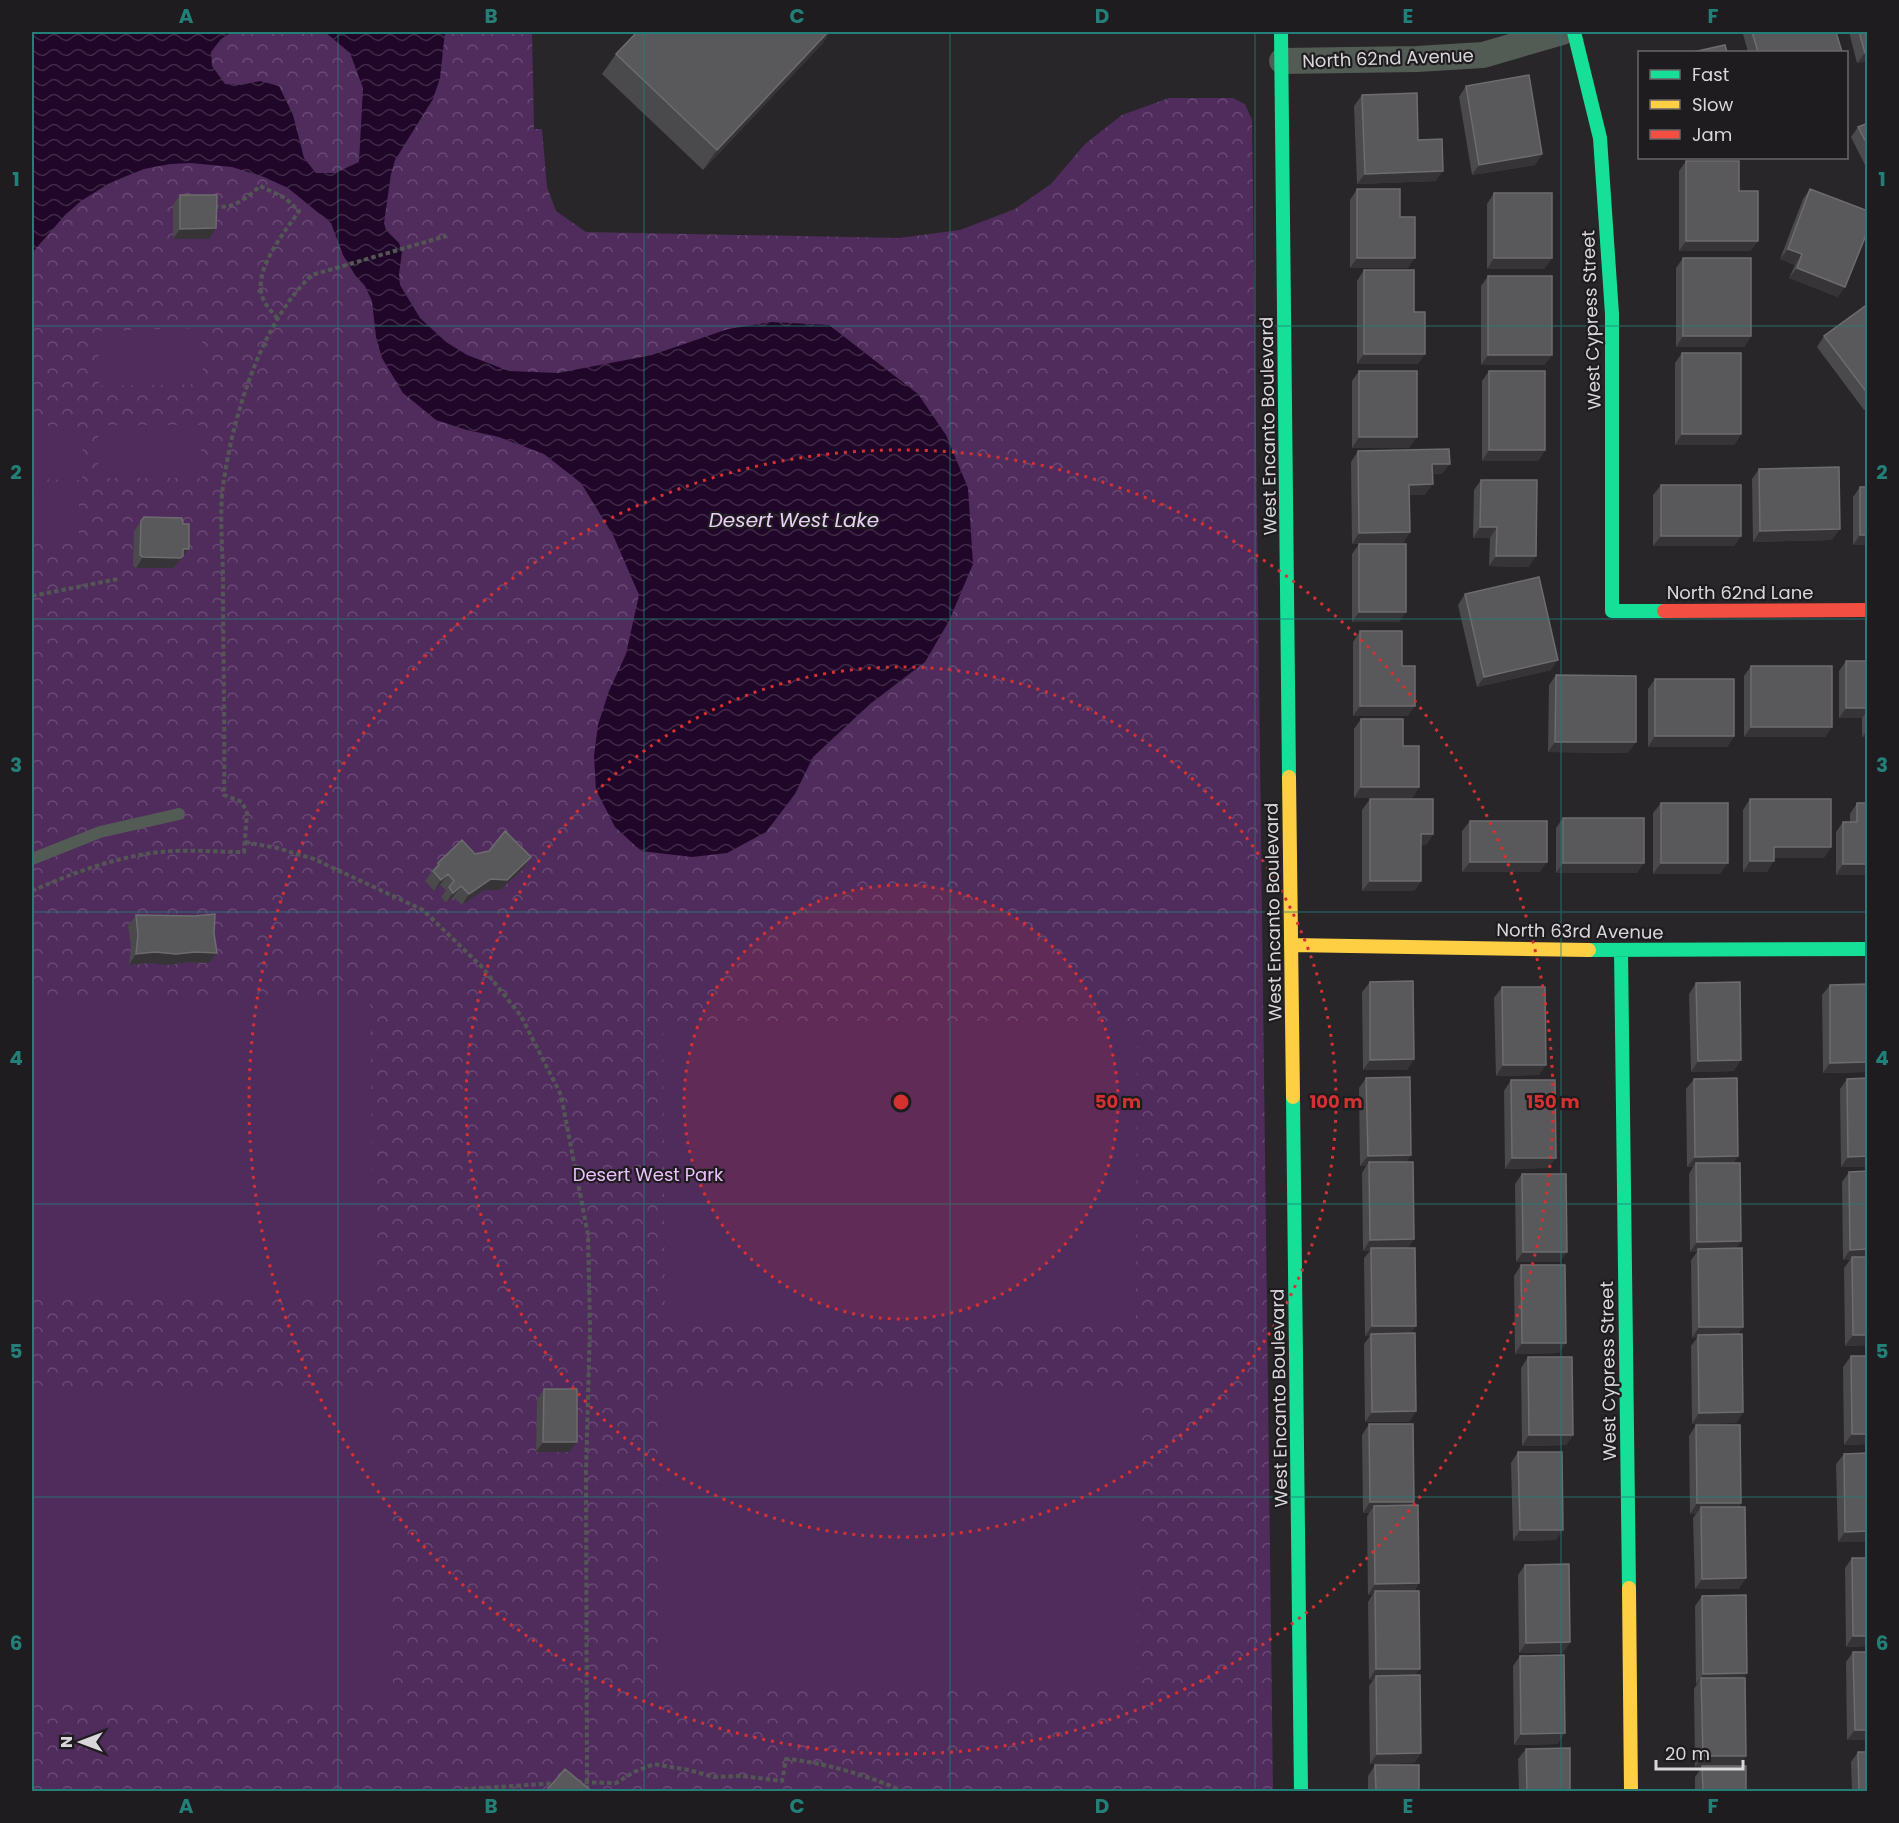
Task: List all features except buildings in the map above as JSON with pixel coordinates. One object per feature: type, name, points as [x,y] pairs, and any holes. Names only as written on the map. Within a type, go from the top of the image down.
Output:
[{"type":"street","name":"West Encanto Boulevard","points":[[1281,32],[1301,1791]]},
{"type":"street","name":"North 62nd Avenue","points":[[1282,62],[1483,55],[1562,32]]},
{"type":"street","name":"West Cypress Street","points":[[1574,32],[1600,138],[1612,314],[1612,611]]},
{"type":"street","name":"North 62nd Lane","points":[[1612,611],[1868,610]]},
{"type":"street","name":"North 63rd Avenue","points":[[1292,945],[1621,950],[1868,949]]},
{"type":"street","name":"West Cypress Street","points":[[1621,950],[1631,1791]]},
{"type":"lane","points":[[32,859],[100,832],[179,814]]},
{"type":"path","points":[[210,206],[222,208],[234,204],[260,186],[285,198],[299,211],[270,255],[261,286],[267,305],[278,319]]},
{"type":"path","points":[[32,891],[93,867],[135,855],[162,851],[244,852],[247,813],[242,802],[224,795],[223,488],[236,420],[254,367],[278,319],[301,285],[312,275],[446,236]]},
{"type":"path","points":[[32,596],[118,579]]},
{"type":"path","points":[[245,842],[277,848],[314,859],[423,910],[482,967],[521,1016],[561,1095],[588,1234],[590,1327],[586,1471],[587,1791]]},
{"type":"path","points":[[576,1782],[616,1783],[654,1764],[714,1777],[742,1776],[782,1781],[786,1759],[823,1765],[904,1791]]},
{"type":"path","points":[[457,1791],[565,1782]]},
{"type":"green space","name":"Desert West Park","points":[[32,32],[532,32],[534,129],[542,129],[547,187],[556,211],[586,232],[899,238],[960,230],[1015,209],[1051,184],[1085,144],[1122,115],[1169,98],[1233,98],[1245,104],[1252,120],[1273,1791],[32,1792]]},
{"type":"green space","points":[[202,328],[203,384],[99,386],[98,331]]},
{"type":"green space","points":[[98,425],[201,425],[201,478],[98,478]]},
{"type":"green space","points":[[32,426],[83,427],[82,480],[32,479]]},
{"type":"green space","points":[[32,490],[79,490],[79,539],[32,539]]},
{"type":"green space","points":[[370,995],[374,1295],[32,1300],[32,1000]]},
{"type":"green space","points":[[663,1021],[1137,1021],[1136,1319],[665,1323]]},
{"type":"green space","points":[[660,1389],[1138,1391],[1137,1688],[659,1687]]},
{"type":"green space","points":[[392,1390],[393,1702],[32,1703],[32,1392]]},
{"type":"water","name":"Desert West Lake","points":[[32,32],[232,32],[221,39],[211,52],[212,66],[225,84],[241,85],[260,81],[279,86],[293,115],[304,158],[316,173],[335,173],[359,162],[363,88],[350,53],[325,32],[445,32],[440,78],[433,99],[395,160],[384,223],[386,230],[399,243],[402,252],[400,285],[420,318],[446,342],[467,355],[509,371],[558,373],[652,355],[728,329],[771,322],[829,325],[918,394],[946,435],[968,488],[973,564],[949,621],[925,662],[870,704],[813,757],[795,794],[766,832],[727,853],[692,857],[641,851],[615,827],[596,790],[594,756],[598,725],[609,691],[626,654],[639,595],[613,535],[581,483],[544,454],[499,437],[436,420],[403,393],[382,358],[376,337],[372,301],[365,286],[343,255],[331,223],[288,188],[264,177],[232,167],[191,163],[144,169],[108,184],[81,201],[65,215],[32,253]]},
{"type":"traffic: fast","points":[[1281,32],[1289,777]]},
{"type":"traffic: fast","points":[[1574,32],[1600,138],[1612,314],[1612,611],[1664,611]]},
{"type":"traffic: fast","points":[[1589,950],[1868,949]]},
{"type":"traffic: fast","points":[[1621,950],[1629,1588]]},
{"type":"traffic: fast","points":[[1293,1097],[1301,1792]]},
{"type":"traffic: slow","points":[[1289,777],[1293,1097]]},
{"type":"traffic: slow","points":[[1292,945],[1589,950]]},
{"type":"traffic: slow","points":[[1629,1588],[1631,1792]]},
{"type":"traffic: jam","points":[[1664,611],[1868,610]]}]
